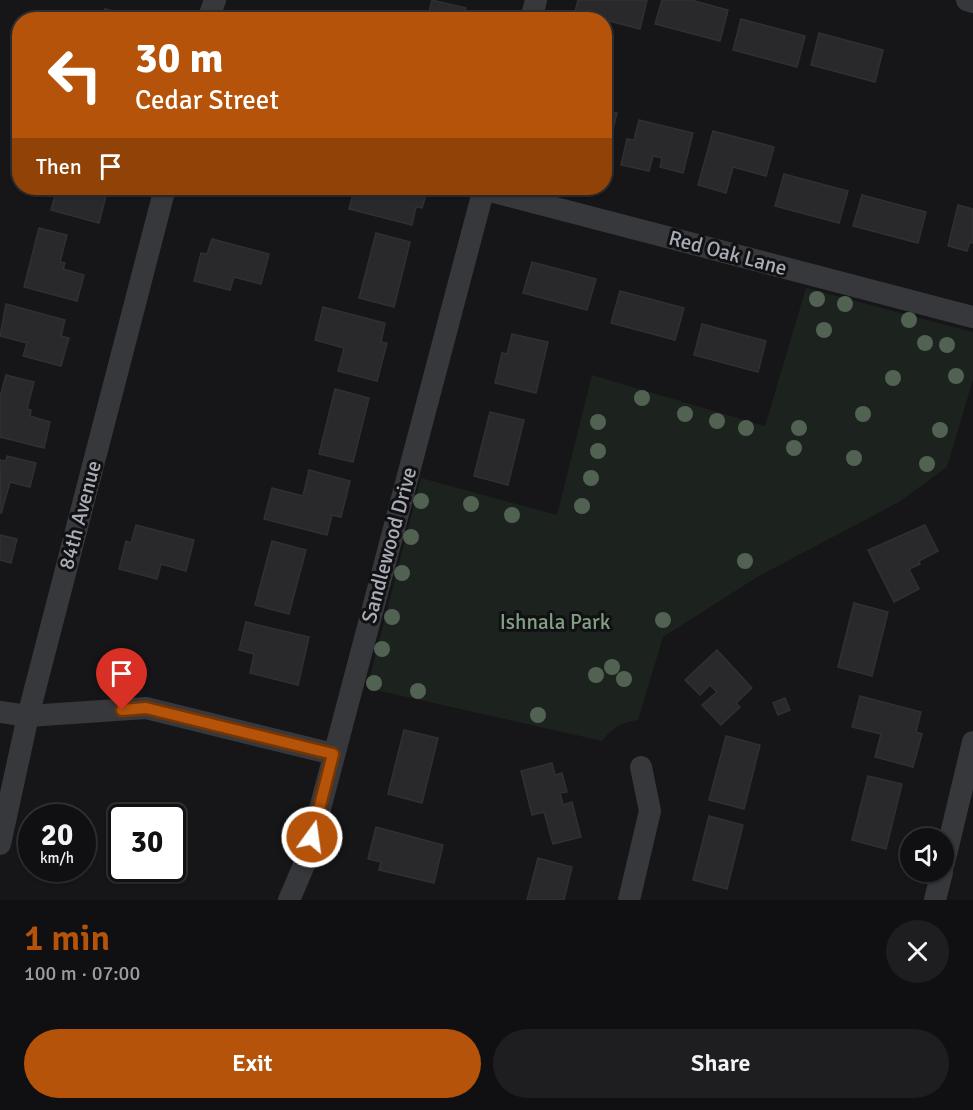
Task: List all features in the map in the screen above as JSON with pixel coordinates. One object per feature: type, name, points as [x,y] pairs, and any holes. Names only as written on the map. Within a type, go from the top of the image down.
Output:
[{"type":"street","points":[[967,0],[973,2]]},
{"type":"street","name":"84th Avenue","points":[[0,844],[28,716],[163,195]]},
{"type":"street","name":"Sandlewood Drive","points":[[288,900],[307,858],[482,195]]},
{"type":"street","name":"Red Oak Lane","points":[[511,195],[973,317]]},
{"type":"street","points":[[0,712],[28,716],[146,708],[333,754]]},
{"type":"street","points":[[952,828],[973,742]]},
{"type":"street","points":[[629,900],[650,811],[641,767]]},
{"type":"street","points":[[935,900],[940,882]]},
{"type":"green space","name":"Ishnala Park","points":[[806,288],[973,332],[973,380],[947,467],[899,502],[759,576],[663,637],[638,720],[618,726],[602,741],[367,688],[421,478],[557,515],[592,375],[765,426]]},
{"type":"building","points":[[432,0],[466,8],[465,12],[429,12]]},
{"type":"building","points":[[578,0],[647,0],[640,29],[612,22],[612,12],[575,12]]},
{"type":"building","points":[[662,0],[691,0],[728,10],[720,41],[655,24]]},
{"type":"building","points":[[741,19],[805,36],[797,67],[733,50]]},
{"type":"building","points":[[819,33],[883,50],[875,82],[811,65]]},
{"type":"building","points":[[612,112],[617,113],[612,133]]},
{"type":"building","points":[[639,120],[693,133],[683,173],[660,167],[662,158],[653,156],[649,171],[621,165],[627,139],[634,140]]},
{"type":"building","points":[[713,131],[774,147],[766,176],[733,167],[726,193],[698,185]]},
{"type":"building","points":[[784,174],[848,191],[839,223],[775,206]]},
{"type":"building","points":[[55,195],[106,195],[99,223],[51,210]]},
{"type":"building","points":[[353,195],[426,195],[422,208],[416,207],[412,225],[349,209]]},
{"type":"building","points":[[862,195],[926,212],[918,243],[853,226]]},
{"type":"building","points":[[958,205],[973,209],[973,243],[970,242],[967,251],[948,246]]},
{"type":"building","points":[[39,228],[67,235],[60,262],[65,263],[63,269],[84,275],[77,301],[24,287]]},
{"type":"building","points":[[376,233],[410,242],[394,307],[359,298]]},
{"type":"building","points":[[212,239],[269,254],[261,284],[234,277],[230,290],[194,281],[201,253],[207,254]]},
{"type":"building","points":[[532,262],[596,279],[587,310],[523,293]]},
{"type":"building","points":[[620,291],[684,308],[675,340],[611,323]]},
{"type":"building","points":[[6,304],[65,320],[61,336],[69,338],[61,366],[23,356],[27,343],[0,336]]},
{"type":"building","points":[[323,307],[385,323],[381,342],[387,343],[377,381],[338,371],[344,348],[315,340]]},
{"type":"building","points":[[702,324],[766,341],[758,372],[694,355]]},
{"type":"building","points":[[512,334],[548,342],[536,393],[495,383],[502,353],[507,354]]},
{"type":"building","points":[[6,375],[34,382],[27,409],[31,410],[30,416],[50,422],[44,448],[0,437],[0,397]]},
{"type":"building","points":[[335,389],[369,398],[353,462],[319,454]]},
{"type":"building","points":[[490,412],[524,420],[508,485],[474,476]]},
{"type":"building","points":[[7,456],[36,463],[30,487],[10,482],[1,514],[0,460],[6,461]]},
{"type":"building","points":[[309,470],[350,481],[341,517],[332,515],[327,535],[264,519],[272,488],[303,496]]},
{"type":"building","points":[[136,525],[194,540],[186,571],[161,564],[157,579],[119,569],[126,541],[131,543]]},
{"type":"building","points":[[925,525],[938,551],[909,569],[919,589],[894,602],[868,550]]},
{"type":"building","points":[[0,535],[17,539],[11,563],[0,560]]},
{"type":"building","points":[[272,541],[306,550],[289,614],[255,605]]},
{"type":"building","points":[[854,603],[888,612],[872,676],[838,667]]},
{"type":"building","points":[[246,622],[309,637],[298,685],[250,673],[254,654],[239,650]]},
{"type":"building","points":[[717,650],[752,688],[736,703],[740,707],[721,725],[702,705],[717,692],[710,685],[700,695],[685,680]]},
{"type":"building","points":[[860,696],[921,712],[916,732],[922,734],[913,767],[875,757],[881,734],[852,727]]},
{"type":"building","points":[[785,698],[790,710],[778,715],[773,703]]},
{"type":"building","points":[[404,730],[438,738],[422,803],[388,794]]},
{"type":"building","points":[[726,736],[760,745],[744,809],[709,800]]},
{"type":"building","points":[[552,763],[555,775],[562,773],[567,792],[560,793],[563,805],[572,802],[581,837],[553,844],[544,812],[532,815],[521,771]]},
{"type":"building","points":[[868,776],[902,784],[886,849],[852,840]]},
{"type":"building","points":[[709,816],[743,825],[727,889],[693,880]]},
{"type":"building","points":[[376,827],[443,845],[434,883],[379,870],[381,862],[368,859]]},
{"type":"building","points":[[538,858],[572,867],[564,900],[527,900]]},
{"type":"route","points":[[122,710],[146,708],[333,754],[312,837]]}]
